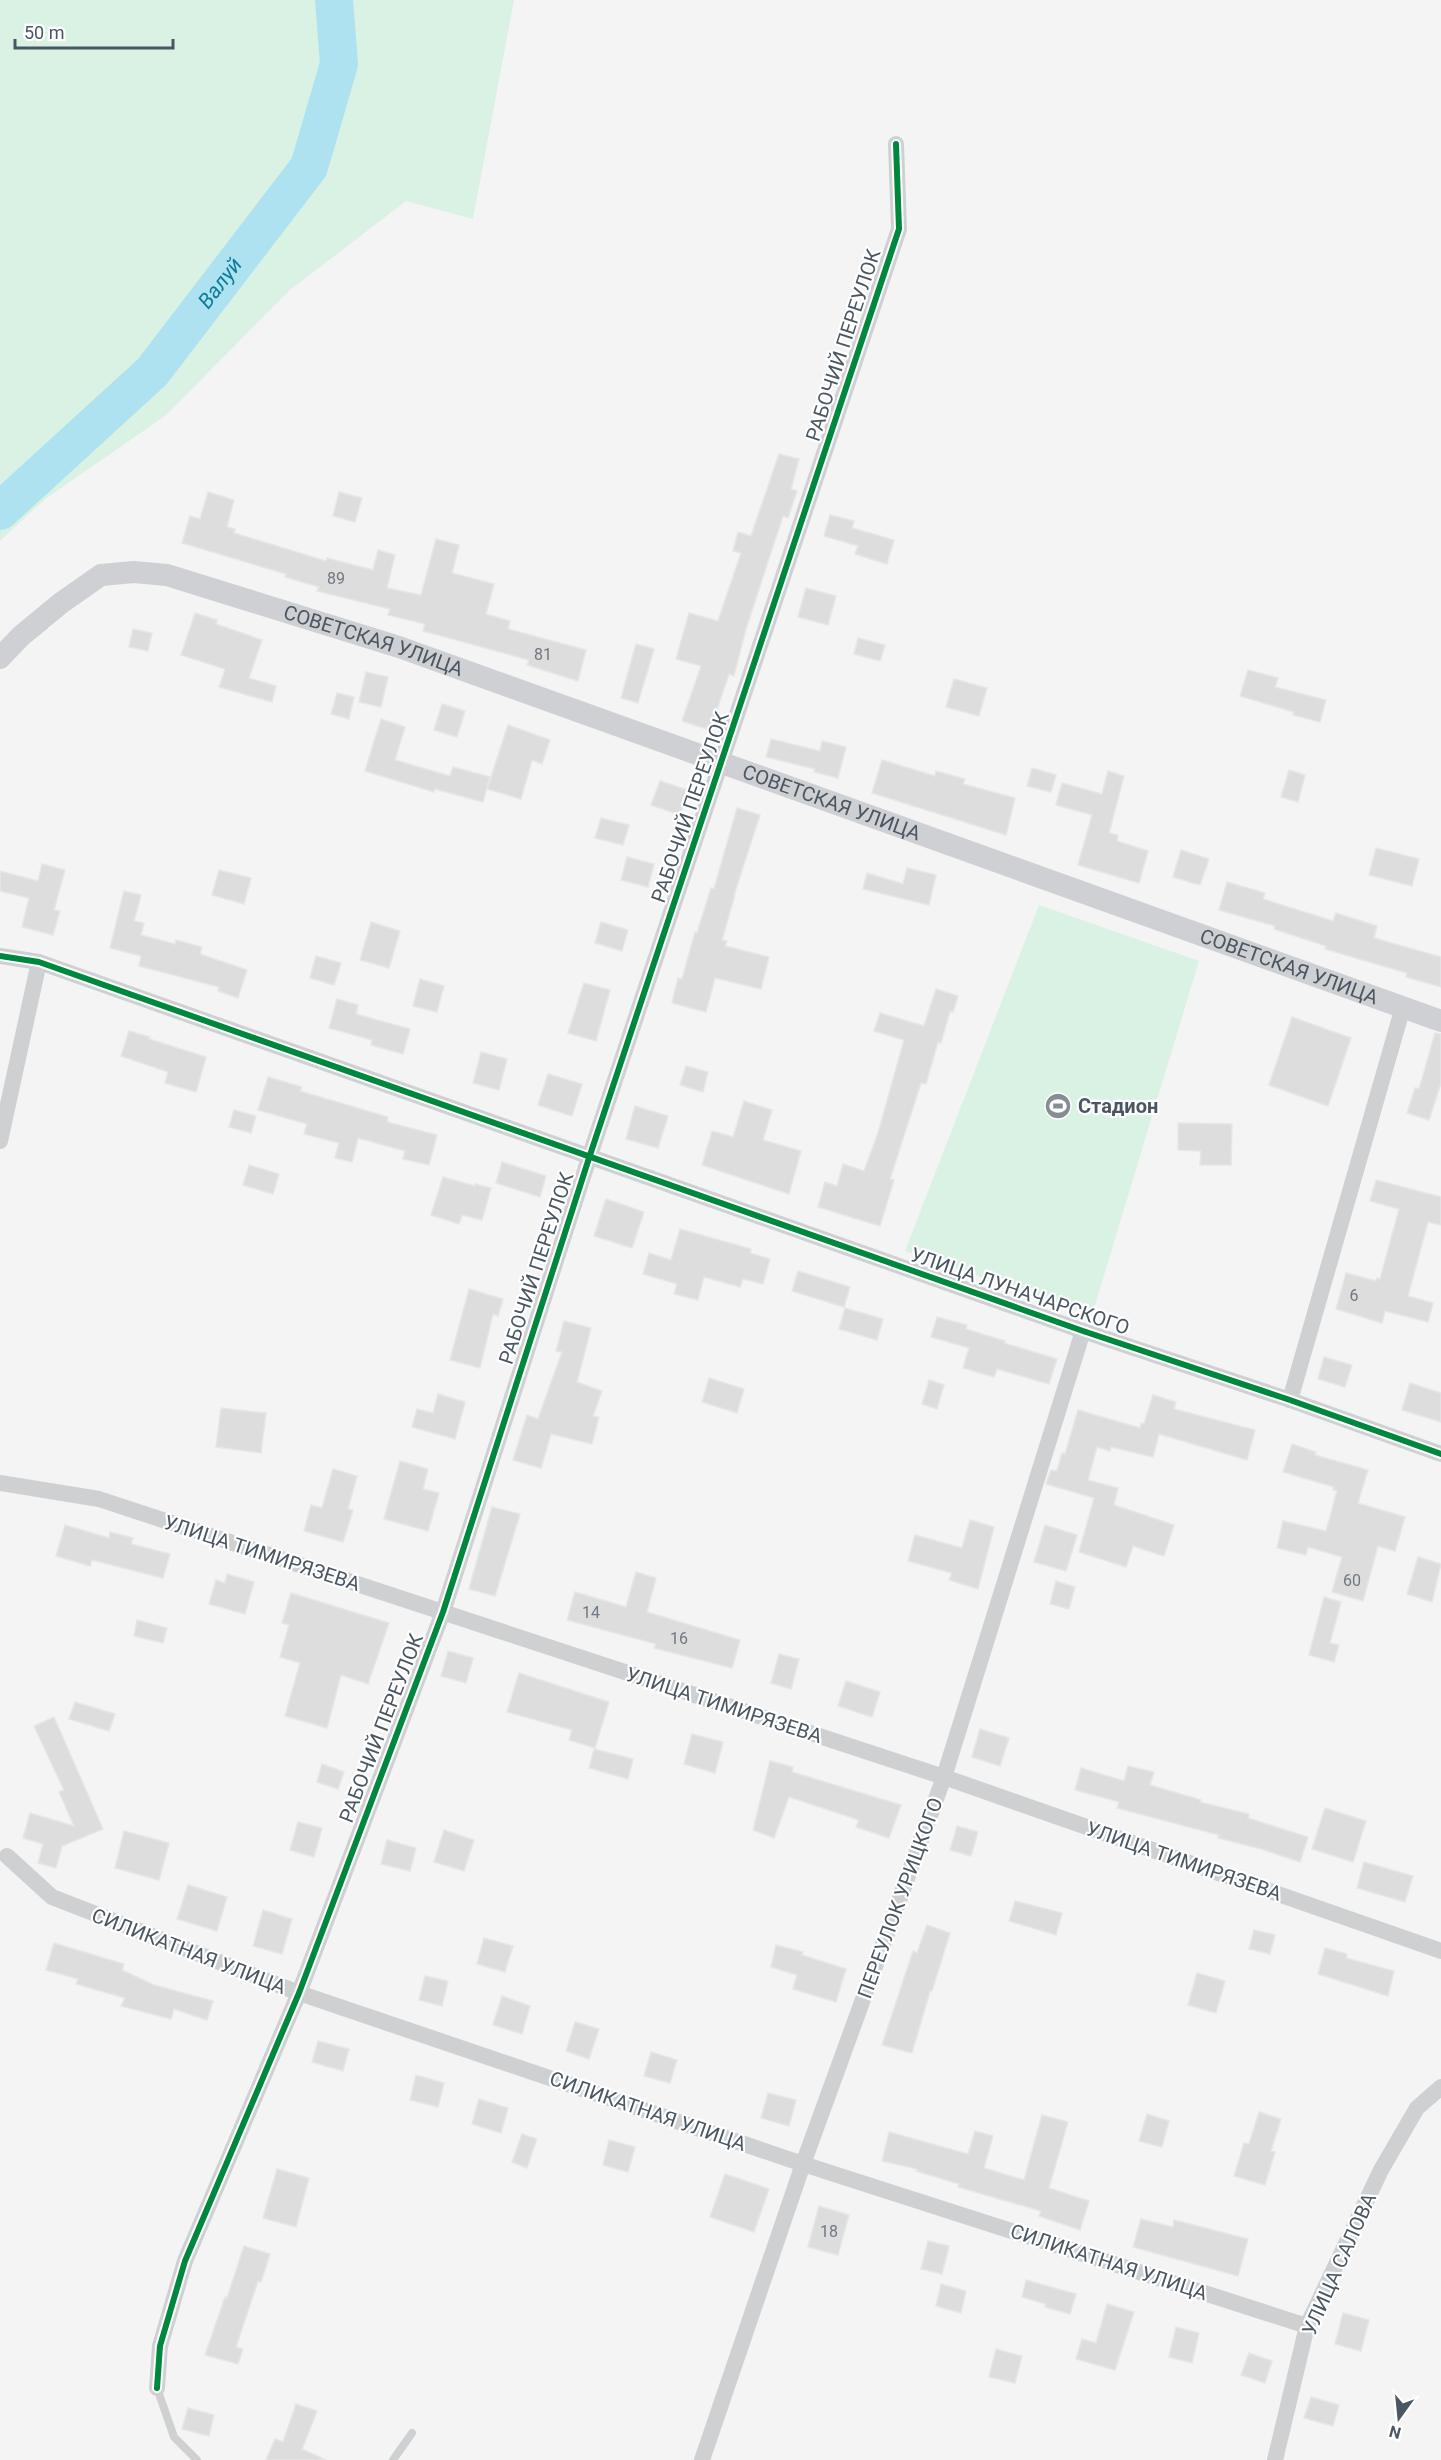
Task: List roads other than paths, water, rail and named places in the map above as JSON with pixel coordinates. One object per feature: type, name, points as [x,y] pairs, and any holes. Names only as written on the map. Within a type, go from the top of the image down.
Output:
[{"type":"main road","name":"СОВЕТСКАЯ УЛИЦА","points":[[0,658],[21,636],[61,603],[101,575],[134,572],[167,575],[399,647],[722,761],[1441,1021]]},
{"type":"street","name":"РАБОЧИЙ ПЕРЕУЛОК","points":[[157,2388],[160,2346],[185,2261],[298,1993],[442,1612],[590,1155],[899,229],[896,144]]},
{"type":"street","name":"УЛИЦА ЛУНАЧАРСКОГО","points":[[0,956],[39,962],[1083,1331],[1290,1400],[1441,1454]]},
{"type":"street","points":[[0,1141],[39,962]]},
{"type":"street","points":[[1290,1400],[1402,1007]]},
{"type":"street","name":"ПЕРЕУЛОК УРИЦКОГО","points":[[702,2460],[803,2164],[945,1778],[1083,1331]]},
{"type":"street","name":"УЛИЦА ТИМИРЯЗЕВА","points":[[0,1483],[99,1499],[945,1778],[1441,1950]]},
{"type":"street","name":"СИЛИКАТНАЯ УЛИЦА","points":[[7,1856],[52,1897],[298,1993],[803,2164],[1307,2326]]},
{"type":"street","name":"УЛИЦА САЛОВА","points":[[1275,2460],[1307,2326],[1382,2170],[1417,2108],[1441,2087]]},
{"type":"lane","points":[[157,2388],[174,2437],[197,2460]]},
{"type":"lane","points":[[393,2460],[412,2433]]},
{"type":"waterway","name":"Валуй","points":[[0,511],[152,372],[309,167],[339,64],[334,0]]},
{"type":"place","name":"Стадион","points":[[1058,1106]]}]
